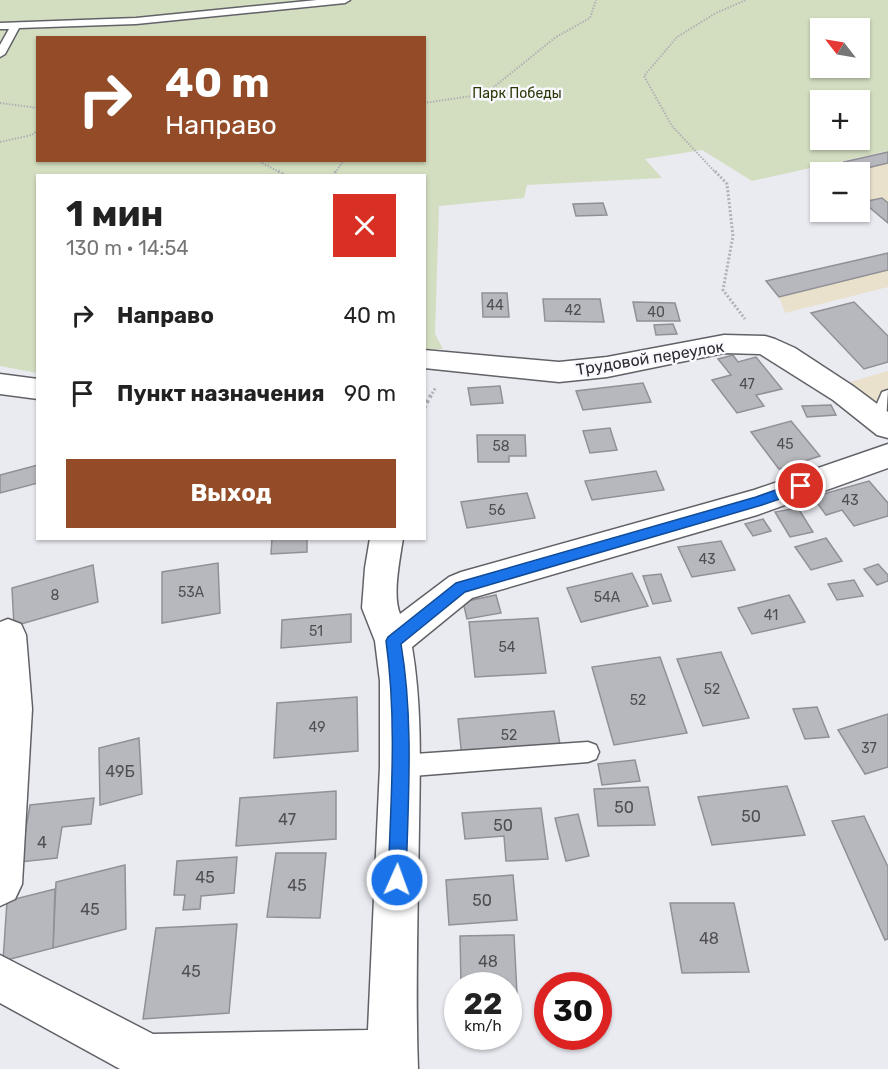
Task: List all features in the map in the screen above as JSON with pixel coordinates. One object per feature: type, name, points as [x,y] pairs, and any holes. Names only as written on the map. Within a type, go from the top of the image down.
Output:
[{"type":"street","name":"Трудовой переулок","points":[[426,359],[560,372],[607,367],[724,344],[765,345],[885,414]]},
{"type":"street","points":[[0,384],[36,389]]},
{"type":"street","points":[[393,641],[461,587],[758,502],[888,456]]},
{"type":"street","points":[[0,978],[149,1058],[344,1053],[393,1062],[392,1016],[400,766],[399,681],[393,641],[380,608],[382,568],[387,540]]},
{"type":"street","points":[[0,884],[12,709],[8,635]]},
{"type":"lane","points":[[0,26],[136,21],[345,0]]},
{"type":"lane","points":[[0,54],[14,27]]},
{"type":"lane","points":[[400,766],[588,752]]},
{"type":"path","points":[[426,104],[484,94],[556,37],[590,18],[596,0]]},
{"type":"path","points":[[746,0],[716,13],[677,37],[644,76],[672,126],[727,184],[733,236],[723,290],[765,345]]},
{"type":"path","points":[[0,104],[36,108]]},
{"type":"path","points":[[0,142],[32,135],[36,132]]},
{"type":"path","points":[[261,162],[283,174]]},
{"type":"shaded area","points":[[888,151],[888,223],[870,206],[870,162],[841,162]]},
{"type":"shaded area","points":[[888,253],[888,287],[785,313],[779,297],[766,281]]},
{"type":"shaded area","points":[[888,371],[888,422],[872,408],[850,382]]},
{"type":"green space","name":"Парк Победы","points":[[0,0],[888,0],[888,151],[838,162],[810,162],[810,168],[752,181],[702,150],[645,159],[662,178],[527,185],[524,198],[439,206],[435,334],[443,349],[426,349],[426,174],[36,174],[36,373],[0,366]]},
{"type":"building","points":[[888,152],[888,163],[870,167],[870,162],[844,162]]},
{"type":"building","points":[[882,198],[888,203],[888,223],[870,208],[870,201]]},
{"type":"building","points":[[603,203],[607,215],[576,216],[573,204]]},
{"type":"building","points":[[888,253],[888,270],[779,297],[766,281]]},
{"type":"building","points":[[482,293],[507,293],[509,317],[483,317]]},
{"type":"building","points":[[543,299],[600,299],[604,322],[545,321]]},
{"type":"building","points":[[633,302],[675,303],[680,321],[637,321]]},
{"type":"building","points":[[854,302],[888,336],[888,362],[864,369],[811,313]]},
{"type":"building","points":[[673,324],[677,334],[656,335],[654,325]]},
{"type":"building","points":[[733,355],[738,362],[756,357],[782,389],[756,395],[764,406],[737,413],[712,380],[731,375],[718,359]]},
{"type":"building","points":[[643,383],[651,402],[583,410],[576,391]]},
{"type":"building","points":[[500,386],[503,403],[471,405],[468,388]]},
{"type":"building","points":[[831,405],[836,415],[807,417],[802,406]]},
{"type":"building","points":[[791,421],[820,456],[779,469],[751,432]]},
{"type":"building","points":[[610,428],[617,450],[590,453],[583,431]]},
{"type":"building","points":[[477,435],[525,435],[526,456],[509,456],[509,462],[478,462]]},
{"type":"building","points":[[36,466],[36,484],[0,493],[0,475]]},
{"type":"building","points":[[656,471],[664,490],[592,500],[585,481]]},
{"type":"building","points":[[869,481],[888,503],[888,516],[854,526],[842,510],[826,515],[813,497]]},
{"type":"building","points":[[527,493],[535,518],[467,528],[461,502]]},
{"type":"building","points":[[798,508],[813,532],[790,537],[775,512]]},
{"type":"building","points":[[763,519],[771,531],[753,536],[745,524]]},
{"type":"building","points":[[826,538],[842,561],[811,570],[795,547]]},
{"type":"building","points":[[272,540],[307,540],[307,552],[271,554]]},
{"type":"building","points":[[721,541],[735,570],[692,577],[678,547]]},
{"type":"building","points":[[218,563],[220,613],[162,623],[162,572]]},
{"type":"building","points":[[878,564],[888,575],[888,581],[877,585],[864,569]]},
{"type":"building","points":[[93,565],[98,602],[14,626],[12,588]]},
{"type":"building","points":[[632,573],[648,606],[581,622],[567,588]]},
{"type":"building","points":[[661,574],[671,601],[653,604],[643,576]]},
{"type":"building","points":[[854,580],[863,596],[837,600],[828,584]]},
{"type":"building","points":[[496,595],[501,613],[467,619],[463,602]]},
{"type":"building","points":[[789,595],[805,622],[752,634],[738,608]]},
{"type":"building","points":[[351,614],[351,642],[281,648],[282,620]]},
{"type":"building","points":[[538,618],[546,673],[475,677],[469,622]]},
{"type":"building","points":[[721,652],[749,718],[703,726],[677,659]]},
{"type":"building","points":[[660,657],[687,733],[614,745],[592,667]]},
{"type":"building","points":[[357,697],[358,751],[274,758],[277,703]]},
{"type":"building","points":[[817,707],[829,737],[805,739],[793,709]]},
{"type":"building","points":[[554,711],[561,750],[462,758],[458,719]]},
{"type":"building","points":[[888,714],[888,767],[865,774],[838,730]]},
{"type":"building","points":[[139,738],[142,794],[100,805],[99,748]]},
{"type":"building","points":[[635,760],[640,781],[602,785],[598,764]]},
{"type":"building","points":[[787,786],[805,835],[712,845],[698,797]]},
{"type":"building","points":[[648,787],[655,825],[598,826],[594,789]]},
{"type":"building","points":[[336,791],[336,839],[236,846],[240,798]]},
{"type":"building","points":[[94,798],[91,824],[62,827],[57,858],[20,862],[30,805]]},
{"type":"building","points":[[541,808],[548,859],[506,861],[504,836],[465,839],[462,813]]},
{"type":"building","points":[[578,814],[589,856],[566,861],[555,818]]},
{"type":"building","points":[[864,816],[888,867],[888,939],[885,940],[832,821]]},
{"type":"building","points":[[276,853],[326,853],[320,918],[267,917]]},
{"type":"building","points":[[237,857],[234,893],[201,896],[200,909],[183,910],[185,895],[174,895],[177,861]]},
{"type":"building","points":[[125,865],[126,929],[53,948],[56,882]]},
{"type":"building","points":[[513,875],[517,920],[449,925],[446,880]]},
{"type":"building","points":[[55,889],[53,948],[3,961],[7,901]]},
{"type":"building","points":[[670,903],[734,903],[749,972],[682,973]]},
{"type":"building","points":[[237,924],[229,1013],[143,1019],[156,928]]},
{"type":"building","points":[[514,935],[516,972],[461,972],[460,936]]},
{"type":"route","points":[[397,880],[400,766],[399,681],[393,641],[461,587],[758,502],[801,486]]}]
